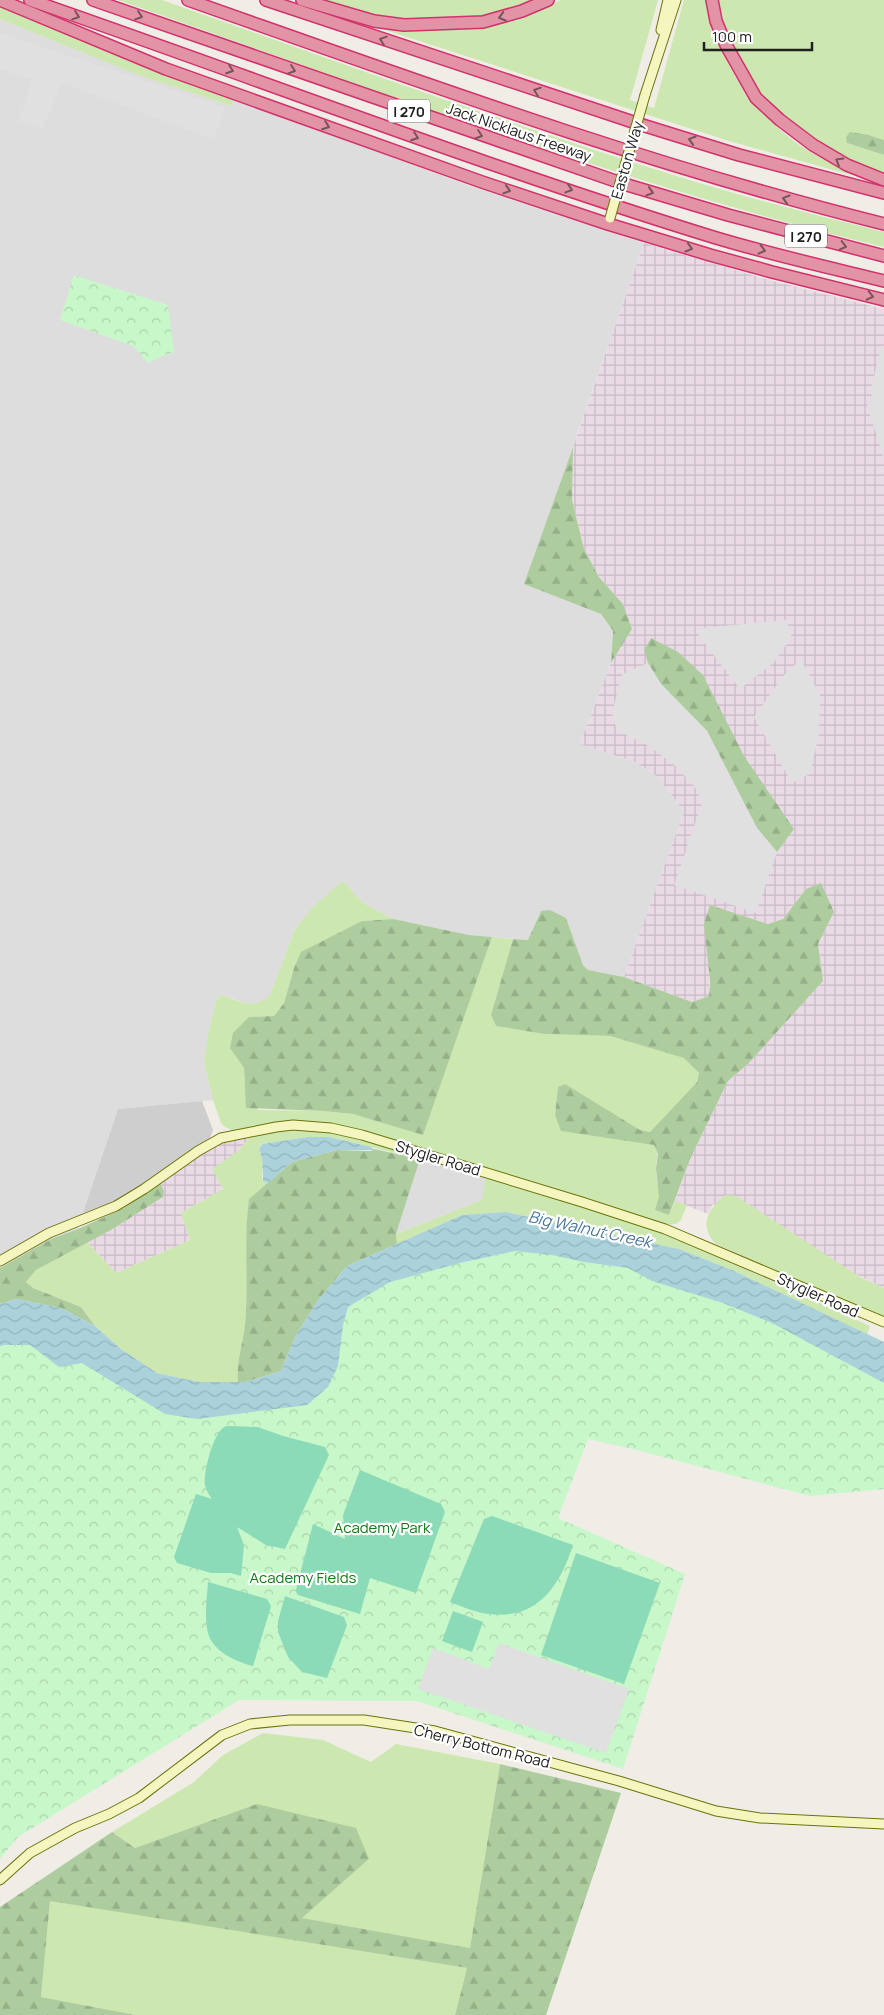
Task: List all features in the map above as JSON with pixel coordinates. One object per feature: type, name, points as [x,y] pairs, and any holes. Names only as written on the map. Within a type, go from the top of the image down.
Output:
[{"type":"highway","points":[[0,0],[166,69],[395,152],[772,272],[884,300]]},
{"type":"highway","points":[[30,0],[217,65],[450,150],[697,232],[884,281]]},
{"type":"highway","name":"Jack Nicklaus Freeway","points":[[93,0],[624,184],[746,220],[884,256]]},
{"type":"highway","name":"Jack Nicklaus Freeway","points":[[188,0],[576,136],[784,198],[884,224]]},
{"type":"highway","points":[[266,0],[648,127],[739,155],[884,193]]},
{"type":"highway","points":[[302,0],[374,21],[404,25],[484,22],[522,11],[548,0]]},
{"type":"highway","points":[[712,0],[716,21],[726,45],[756,98],[780,120],[813,145],[847,165],[884,180]]},
{"type":"main road","name":"Easton Way","points":[[645,96],[668,0]]},
{"type":"main road","name":"Easton Way","points":[[609,221],[645,96],[676,0]]},
{"type":"main road","name":"Stygler Road","points":[[0,1261],[48,1233],[116,1206],[198,1151],[221,1138],[276,1127],[309,1125],[362,1135],[638,1220],[687,1238],[884,1322]]},
{"type":"main road","name":"Cherry Bottom Road","points":[[0,1880],[30,1853],[75,1828],[109,1814],[139,1798],[222,1735],[250,1724],[290,1720],[364,1720],[435,1731],[606,1777],[725,1812],[760,1818],[884,1824]]},
{"type":"shaded area","points":[[0,19],[137,74],[231,106],[234,98],[470,186],[644,243],[525,583],[601,614],[613,631],[611,663],[580,744],[635,762],[658,777],[684,812],[624,977],[588,970],[583,965],[566,918],[541,911],[528,940],[469,935],[393,919],[363,903],[343,881],[295,929],[270,995],[262,1003],[250,1005],[222,995],[216,1000],[204,1062],[213,1100],[118,1109],[78,1229],[51,1239],[0,1268]],"holes":[[[134,346],[173,353],[166,354],[148,363]]]},
{"type":"shaded area","points":[[0,33],[225,107],[214,140],[62,83],[43,129],[19,121],[32,80],[0,69]]},
{"type":"shaded area","points":[[644,243],[766,279],[884,309],[884,1288],[713,1204],[708,1214],[675,1201],[691,1157],[728,1081],[748,1064],[823,981],[818,944],[834,912],[806,889],[783,919],[768,924],[710,905],[709,996],[692,1002],[624,977],[684,812],[658,777],[635,762],[580,744],[611,663],[632,629],[623,604],[599,577],[584,549],[572,500],[573,447]]},
{"type":"shaded area","points":[[884,345],[884,459],[867,405],[872,401],[871,389],[880,351]]},
{"type":"shaded area","points":[[785,620],[792,631],[786,645],[774,662],[740,689],[698,635],[702,628]]},
{"type":"shaded area","points":[[801,659],[820,695],[819,734],[810,774],[792,783],[754,717],[784,675]]},
{"type":"shaded area","points":[[648,663],[661,684],[707,731],[757,828],[777,852],[756,913],[674,885],[702,801],[694,786],[674,765],[649,746],[622,733],[615,725],[612,713],[622,674]]},
{"type":"shaded area","points":[[202,1101],[213,1130],[210,1138],[187,1152],[141,1187],[114,1202],[83,1213],[118,1109]]},
{"type":"shaded area","points":[[251,1136],[238,1151],[213,1169],[223,1189],[181,1213],[190,1240],[116,1273],[87,1242],[111,1230],[163,1197],[160,1183],[195,1157],[219,1144]]},
{"type":"shaded area","points":[[423,1149],[489,1169],[482,1200],[396,1234]]},
{"type":"shaded area","points":[[499,1643],[629,1689],[606,1753],[418,1689],[433,1648],[489,1669]]},
{"type":"green space","points":[[118,0],[162,0],[603,153],[748,197],[884,232],[884,247],[690,195],[594,165]]},
{"type":"green space","points":[[320,0],[538,0],[483,17],[445,22],[406,22],[361,13]]},
{"type":"green space","points":[[561,0],[658,0],[630,100],[654,108],[684,0],[708,0],[715,30],[723,52],[743,88],[755,104],[800,146],[852,172],[851,175],[729,141],[382,29],[383,26],[430,30],[474,27],[517,17]]},
{"type":"green space","points":[[718,0],[884,0],[884,140],[869,135],[847,143],[884,155],[884,174],[845,160],[823,149],[796,130],[770,105],[749,77],[732,48]]},
{"type":"green space","points":[[0,6],[234,98],[231,106],[136,74],[0,19]]},
{"type":"green space","points":[[850,132],[884,140],[884,155],[847,143],[846,137]]},
{"type":"green space","points":[[74,275],[168,305],[174,353],[166,354],[148,363],[133,346],[60,320]]},
{"type":"green space","points":[[573,447],[572,500],[584,549],[599,577],[623,604],[632,629],[611,663],[613,631],[601,614],[524,584]]},
{"type":"green space","points":[[651,638],[678,652],[703,675],[744,756],[794,829],[777,852],[757,828],[707,731],[661,684],[648,663],[644,650]]},
{"type":"green space","points":[[343,881],[363,903],[393,919],[362,921],[294,968],[284,1003],[274,1016],[249,1017],[231,1048],[244,1068],[244,1078],[258,1110],[323,1111],[353,1114],[423,1134],[492,937],[513,939],[491,1015],[496,1026],[544,1034],[610,1036],[685,1058],[699,1073],[697,1082],[650,1132],[640,1130],[558,1087],[555,1115],[562,1131],[654,1144],[657,1152],[656,1171],[661,1199],[669,1215],[675,1201],[687,1205],[681,1220],[676,1224],[663,1225],[593,1200],[326,1122],[287,1122],[234,1131],[221,1123],[213,1100],[204,1062],[216,1000],[222,995],[247,1004],[253,1004],[264,1000],[270,995],[295,929],[314,906]]},
{"type":"green space","points":[[821,883],[834,912],[818,944],[823,981],[748,1064],[728,1081],[691,1157],[669,1215],[655,1210],[659,1197],[656,1168],[658,1154],[654,1145],[561,1131],[555,1115],[558,1087],[565,1084],[640,1130],[650,1132],[697,1082],[699,1073],[684,1058],[610,1036],[544,1034],[496,1026],[491,1015],[513,939],[528,940],[541,911],[550,910],[566,918],[583,965],[588,970],[624,977],[692,1002],[709,996],[710,981],[704,924],[710,905],[768,924],[783,919],[806,889]]},
{"type":"green space","points":[[393,919],[469,935],[492,937],[423,1135],[353,1114],[246,1108],[244,1068],[230,1048],[233,1033],[249,1017],[274,1016],[284,1003],[294,968],[301,952],[362,921]]},
{"type":"green space","points":[[309,1129],[330,1132],[421,1156],[420,1159],[329,1137],[306,1137],[261,1144],[259,1149],[262,1158],[262,1179],[268,1183],[249,1200],[246,1231],[246,1309],[238,1366],[238,1382],[199,1382],[157,1373],[121,1349],[95,1326],[81,1307],[33,1288],[26,1282],[36,1270],[87,1242],[116,1273],[190,1240],[181,1213],[223,1189],[212,1169],[238,1151],[251,1136]]},
{"type":"green space","points":[[374,1149],[420,1159],[396,1234],[397,1244],[347,1266],[319,1299],[296,1335],[281,1371],[246,1382],[238,1382],[238,1366],[246,1309],[246,1230],[249,1199],[292,1162],[337,1150],[371,1151]]},
{"type":"green space","points":[[486,1176],[643,1225],[690,1244],[870,1326],[867,1335],[732,1270],[679,1249],[506,1212],[462,1215],[397,1244],[396,1234],[482,1200]]},
{"type":"green space","points":[[160,1183],[164,1191],[163,1197],[111,1230],[36,1270],[26,1282],[33,1288],[81,1307],[95,1326],[61,1308],[16,1299],[0,1304],[0,1268],[51,1239],[124,1208]]},
{"type":"green space","points":[[725,1195],[736,1196],[860,1277],[884,1288],[884,1319],[716,1244],[707,1231],[707,1218],[714,1206]]},
{"type":"green space","name":"Academy Park","points":[[524,1230],[884,1359],[884,1489],[810,1496],[637,1450],[588,1439],[558,1518],[685,1574],[623,1769],[417,1701],[239,1700],[18,1837],[0,1859],[0,1316],[164,1387],[276,1388],[338,1302]]},
{"type":"green space","points":[[225,1427],[258,1427],[325,1447],[329,1455],[285,1549],[266,1545],[237,1527],[244,1545],[241,1576],[231,1573],[211,1573],[177,1563],[174,1557],[196,1494],[212,1499],[205,1485],[207,1464],[212,1446],[219,1432]]},
{"type":"green space","name":"Academy Fields","points":[[360,1470],[441,1504],[445,1512],[416,1593],[370,1578],[360,1614],[298,1595],[296,1590],[313,1524],[345,1539],[343,1515]]},
{"type":"green space","points":[[492,1516],[573,1545],[568,1560],[554,1586],[545,1597],[521,1611],[507,1614],[485,1613],[470,1610],[450,1602],[484,1519]]},
{"type":"green space","points":[[576,1553],[660,1583],[624,1684],[541,1655]]},
{"type":"green space","points":[[208,1582],[267,1599],[271,1606],[253,1666],[226,1655],[211,1640],[206,1621]]},
{"type":"green space","points":[[285,1596],[344,1617],[347,1625],[327,1678],[302,1672],[288,1657],[278,1632],[278,1621]]},
{"type":"green space","points":[[453,1611],[483,1622],[472,1652],[442,1641]]},
{"type":"green space","points":[[263,1733],[323,1740],[371,1762],[396,1744],[500,1764],[470,1948],[301,1918],[369,1859],[257,1804],[135,1848],[112,1832],[194,1782],[223,1755]]},
{"type":"green space","points":[[500,1764],[621,1793],[546,2015],[455,2015],[467,1968],[50,1901],[41,1997],[136,2015],[0,2015],[0,1907],[112,1832],[135,1848],[257,1804],[356,1828],[369,1859],[302,1918],[470,1948]]},
{"type":"green space","points":[[50,1900],[467,1968],[455,2015],[136,2015],[41,1997]]},
{"type":"water","points":[[307,1137],[329,1137],[371,1147],[374,1150],[337,1150],[292,1162],[268,1183],[263,1181],[262,1158],[259,1149],[262,1144]]},
{"type":"water","points":[[506,1212],[679,1249],[732,1270],[884,1342],[884,1383],[772,1323],[723,1303],[652,1281],[628,1268],[584,1262],[552,1255],[515,1251],[460,1263],[390,1282],[348,1307],[343,1325],[338,1366],[328,1387],[307,1405],[197,1419],[165,1414],[82,1363],[59,1367],[30,1345],[0,1346],[0,1304],[16,1299],[61,1308],[95,1326],[121,1349],[157,1373],[199,1382],[246,1382],[281,1371],[296,1335],[319,1299],[347,1266],[462,1215]]},
{"type":"water label","name":"Big Walnut Creek","points":[[590,1229]]}]
